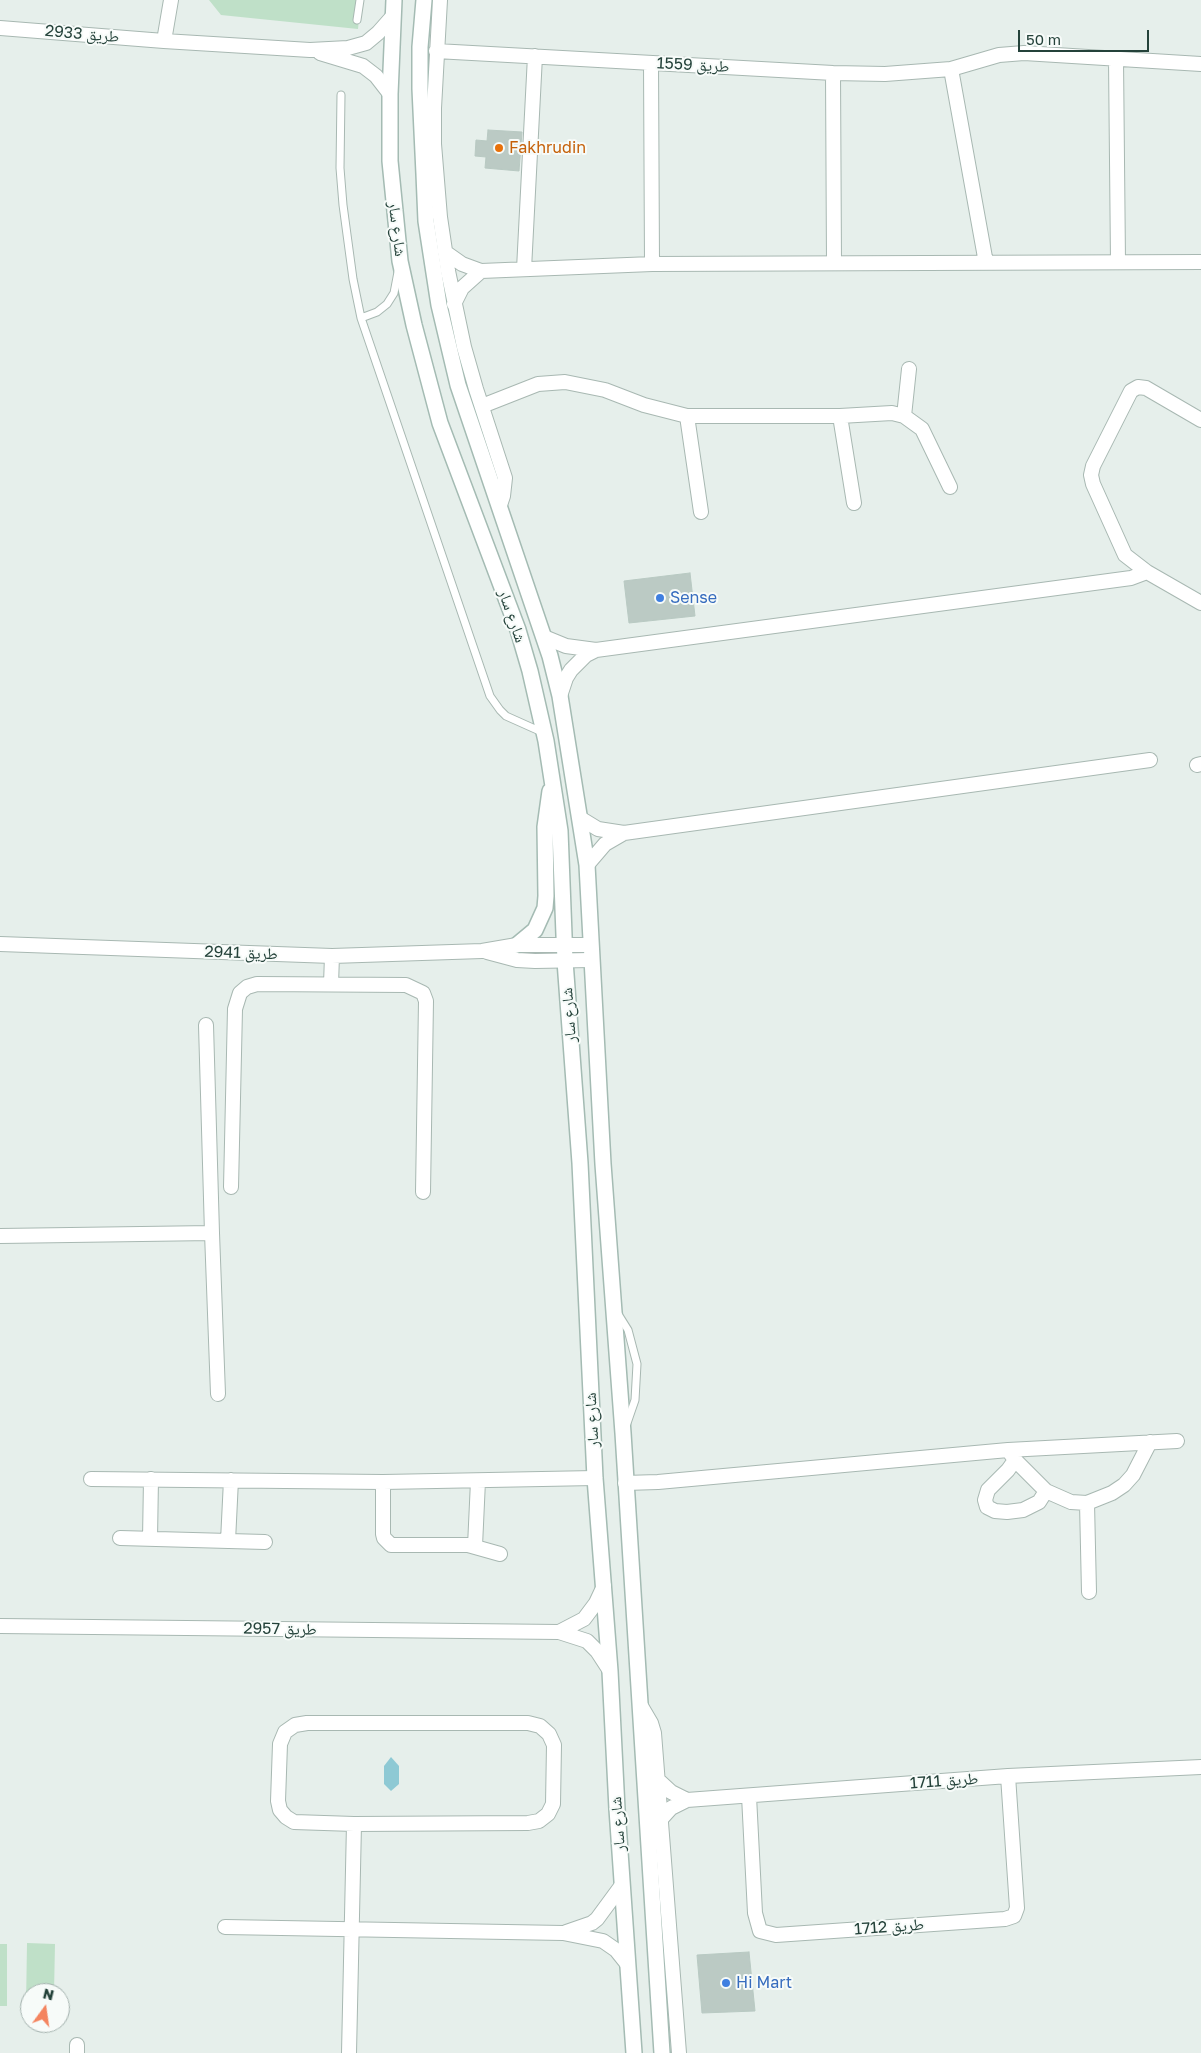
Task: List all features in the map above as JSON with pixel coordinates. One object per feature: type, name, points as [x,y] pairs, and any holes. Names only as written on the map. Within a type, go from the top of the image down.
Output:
[{"type":"street","points":[[164,41],[171,0]]},
{"type":"street","name":"شارع سار","points":[[394,0],[390,94],[391,177],[400,261],[414,325],[440,423],[518,630],[530,671],[544,733],[560,831],[564,945],[580,1163],[595,1478],[610,1671],[634,2053]]},
{"type":"street","name":"شارع سار","points":[[424,0],[420,46],[420,90],[426,221],[439,305],[448,350],[458,385],[544,637],[560,696],[587,865],[603,1164],[615,1310],[662,2053]]},
{"type":"street","points":[[440,0],[436,52],[434,144],[445,252],[464,347],[505,478],[500,505]]},
{"type":"street","name":"طريق 2933","points":[[0,28],[310,50],[348,48],[366,42],[378,33],[392,16]]},
{"type":"street","name":"طريق 2933","points":[[310,50],[363,66],[376,76],[390,94]]},
{"type":"street","name":"طريق 1559","points":[[436,52],[833,73],[895,73],[951,69],[1000,55],[1024,53],[1201,64]]},
{"type":"street","points":[[524,269],[535,56]]},
{"type":"street","points":[[1116,59],[1118,262]]},
{"type":"street","points":[[651,62],[652,264]]},
{"type":"street","points":[[951,69],[986,263]]},
{"type":"street","points":[[833,73],[834,263]]},
{"type":"street","points":[[445,252],[462,264],[481,271],[652,264],[1201,262]]},
{"type":"street","points":[[454,304],[462,288],[481,271]]},
{"type":"street","points":[[904,416],[909,369]]},
{"type":"street","points":[[482,406],[538,384],[566,382],[605,390],[644,405],[687,416],[840,416],[892,413],[904,416],[922,429],[950,487]]},
{"type":"street","points":[[1201,420],[1146,388],[1138,387],[1132,390],[1093,466],[1091,475],[1093,484],[1126,555],[1147,572],[1201,603]]},
{"type":"street","points":[[687,416],[701,512]]},
{"type":"street","points":[[840,416],[854,502]]},
{"type":"street","points":[[544,637],[566,646],[596,650],[1131,578],[1147,572]]},
{"type":"street","points":[[560,696],[562,687],[571,670],[586,655],[596,650]]},
{"type":"street","points":[[580,818],[598,829],[624,833],[1150,760]]},
{"type":"street","points":[[517,945],[535,930],[545,908],[546,812],[553,782]]},
{"type":"street","points":[[587,865],[605,844],[624,833]]},
{"type":"street","name":"طريق 2941","points":[[0,944],[332,956],[482,951],[517,945],[564,945],[591,953]]},
{"type":"street","name":"طريق 2941","points":[[482,951],[517,960],[565,961],[591,953]]},
{"type":"street","points":[[331,984],[332,956]]},
{"type":"street","points":[[231,1187],[235,1009],[240,994],[247,987],[257,984],[406,985],[423,993],[426,1001],[423,1192]]},
{"type":"street","points":[[206,1025],[218,1394]]},
{"type":"street","points":[[0,1236],[212,1233]]},
{"type":"street","points":[[625,1483],[658,1482],[1177,1441]]},
{"type":"street","points":[[1012,1455],[1046,1491],[1071,1502],[1087,1503],[1112,1493],[1124,1485],[1133,1475],[1150,1442]]},
{"type":"street","points":[[1012,1455],[1008,1470],[988,1490],[985,1500],[987,1507],[1007,1512],[1023,1510],[1039,1502],[1046,1491]]},
{"type":"street","points":[[91,1479],[383,1482],[595,1478]]},
{"type":"street","points":[[150,1539],[151,1479]]},
{"type":"street","points":[[228,1541],[231,1480]]},
{"type":"street","points":[[475,1546],[478,1481]]},
{"type":"street","points":[[383,1482],[383,1534],[387,1542],[396,1545],[475,1546],[500,1554]]},
{"type":"street","points":[[1087,1503],[1089,1592]]},
{"type":"street","points":[[120,1538],[266,1542]]},
{"type":"street","name":"طريق 2957","points":[[559,1632],[584,1619],[596,1603],[604,1586]]},
{"type":"street","name":"طريق 2957","points":[[0,1626],[559,1632],[587,1642],[597,1651],[610,1671]]},
{"type":"street","points":[[641,1706],[651,1723],[654,1733],[679,2053]]},
{"type":"street","points":[[307,1722],[528,1723],[540,1726],[549,1734],[554,1745],[553,1804],[548,1814],[539,1821],[528,1823],[354,1824],[294,1822],[280,1810],[278,1801],[280,1744],[285,1732],[295,1725],[307,1722]]},
{"type":"street","name":"طريق 1711","points":[[661,1819],[671,1808],[687,1800],[1008,1776],[1201,1767]]},
{"type":"street","name":"طريق 1712","points":[[748,1796],[755,1913],[760,1931],[776,1935],[995,1920],[1014,1916],[1017,1908],[1008,1776]]},
{"type":"street","points":[[658,1780],[671,1792],[687,1800]]},
{"type":"street","points":[[349,2053],[354,1824]]},
{"type":"street","points":[[563,1933],[592,1923],[597,1919],[622,1885]]},
{"type":"street","points":[[225,1928],[351,1928],[563,1933],[603,1942],[616,1950],[628,1965]]},
{"type":"lane","points":[[357,20],[360,0]]},
{"type":"lane","points":[[341,95],[340,168],[342,196],[353,279],[361,318],[490,696],[506,716],[544,733]]},
{"type":"lane","points":[[361,318],[382,308],[391,299],[400,261]]},
{"type":"green space","points":[[209,0],[361,0],[358,29],[221,15]]},
{"type":"green space","points":[[27,1943],[55,1944],[54,1983],[26,1983]]},
{"type":"green space","points":[[0,1944],[7,1944],[7,2006],[0,2006]]},
{"type":"water","points":[[391,1757],[399,1766],[399,1784],[391,1791],[384,1784],[384,1766]]},
{"type":"building","name":"Fakhrudin","points":[[488,130],[522,132],[519,171],[485,168],[486,157],[475,156],[476,140],[487,141]]},
{"type":"building","name":"Sense","points":[[690,573],[695,616],[629,623],[624,581]]},
{"type":"building","name":"Hi Mart","points":[[749,1952],[755,2011],[702,2013],[697,1955]]},
{"type":"place","name":"Fakhrudin","points":[[499,148]]},
{"type":"place","name":"Sense","points":[[660,598]]},
{"type":"place","name":"Hi Mart","points":[[726,1983]]}]
